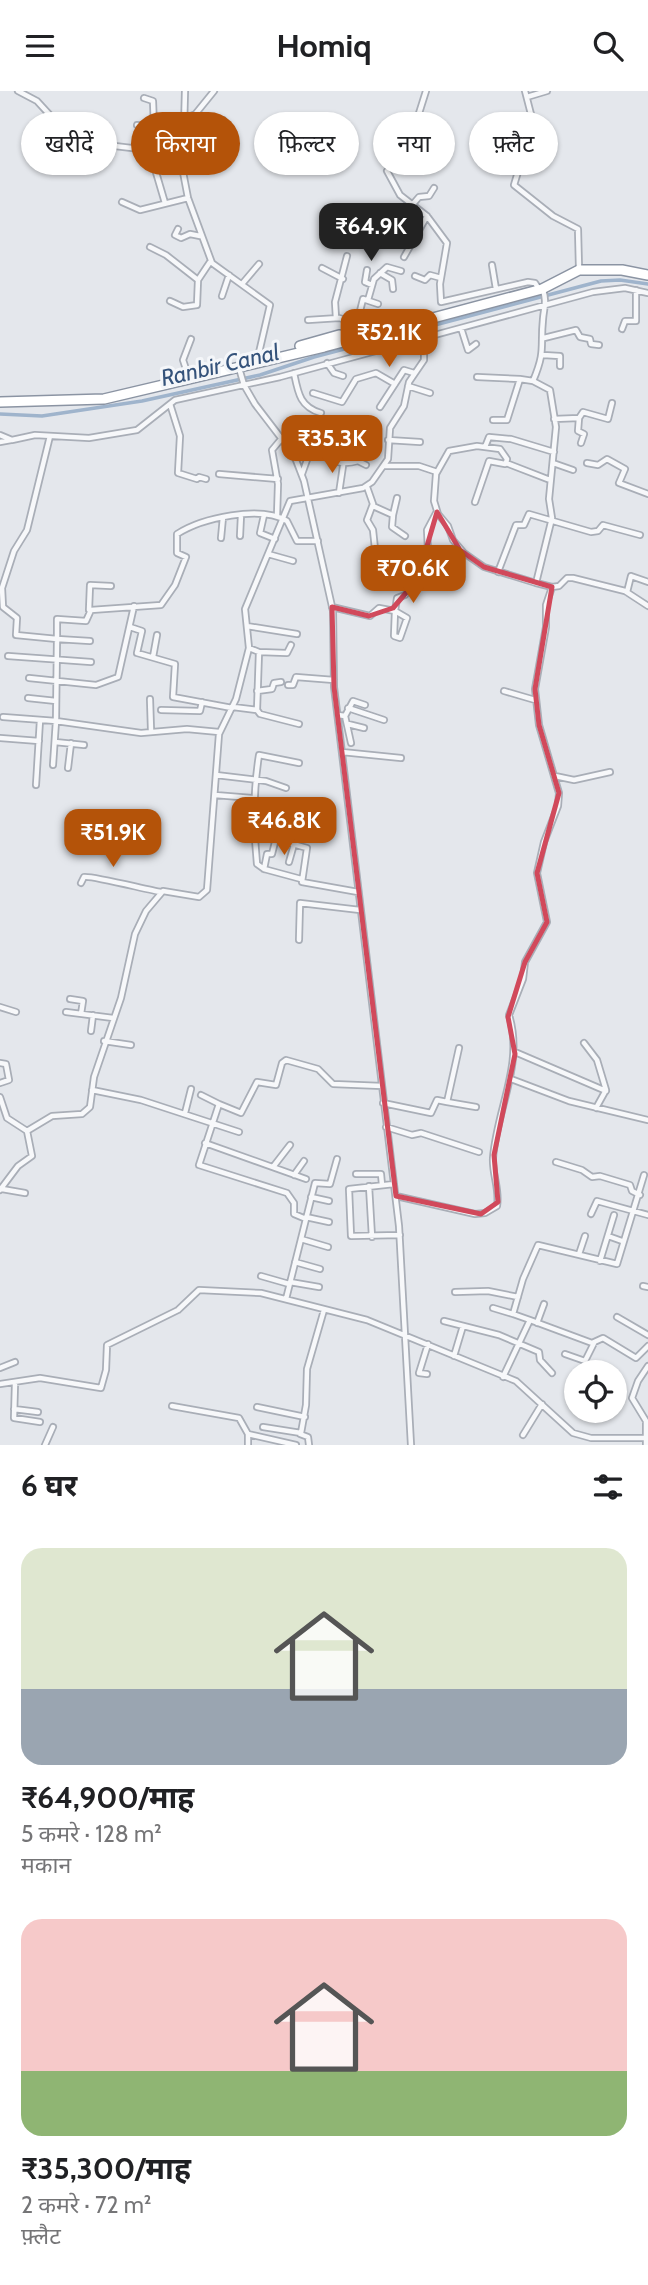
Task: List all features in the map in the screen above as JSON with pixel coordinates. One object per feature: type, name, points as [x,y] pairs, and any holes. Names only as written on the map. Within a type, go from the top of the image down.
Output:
[{"type":"highway","points":[[0,402],[97,400],[158,384],[242,376],[436,315],[542,291],[579,270],[622,270],[648,275]]},
{"type":"highway","points":[[190,379],[203,372],[339,335],[357,338]]},
{"type":"street","points":[[18,91],[40,104],[71,138],[79,135],[98,144],[131,148]]},
{"type":"street","points":[[184,112],[185,91]]},
{"type":"street","points":[[196,112],[214,91]]},
{"type":"street","points":[[419,112],[426,91]]},
{"type":"street","points":[[547,91],[526,94],[533,122],[514,185],[553,216],[578,229],[579,270]]},
{"type":"street","points":[[144,98],[153,101],[153,112]]},
{"type":"street","points":[[157,175],[165,203]]},
{"type":"street","points":[[183,175],[187,198],[211,262],[271,307],[258,357]]},
{"type":"street","points":[[389,175],[400,195],[414,202],[427,216],[447,246],[438,277],[442,303],[530,282],[542,291],[546,303],[543,355],[533,381]]},
{"type":"street","points":[[414,202],[429,196],[434,188]]},
{"type":"street","points":[[122,202],[140,210],[187,198]]},
{"type":"street","points":[[404,257],[427,216]]},
{"type":"street","points":[[178,229],[175,235],[181,238],[190,234],[200,236]]},
{"type":"street","points":[[150,247],[198,280]]},
{"type":"street","points":[[336,318],[335,305],[348,256]]},
{"type":"street","points":[[170,301],[183,307],[197,306],[198,280],[211,262]]},
{"type":"street","points":[[242,284],[259,264]]},
{"type":"street","points":[[492,265],[496,289]]},
{"type":"street","points":[[368,300],[372,285],[380,272],[387,267],[401,271]]},
{"type":"street","points":[[322,268],[343,279]]},
{"type":"street","points":[[367,270],[365,282],[372,285]]},
{"type":"street","points":[[380,272],[393,280],[393,289]]},
{"type":"street","points":[[222,296],[229,275]]},
{"type":"street","points":[[415,276],[425,280],[430,275],[438,277]]},
{"type":"street","points":[[1,444],[12,440],[50,436],[89,438],[137,430],[170,403],[242,376],[293,373],[593,292],[636,290],[648,293]]},
{"type":"street","points":[[622,329],[625,321],[636,321],[636,290]]},
{"type":"street","points":[[357,338],[361,302],[364,298],[379,304]]},
{"type":"street","points":[[308,320],[336,318],[357,323]]},
{"type":"street","points":[[461,328],[468,350],[476,344]]},
{"type":"street","points":[[544,338],[574,330],[580,337],[590,338],[591,344],[599,345]]},
{"type":"street","points":[[190,379],[183,360],[191,339]]},
{"type":"street","points":[[81,883],[84,877],[93,875],[121,885],[162,892],[169,890],[199,897],[207,890],[219,732],[232,708],[249,647],[246,601],[285,520],[290,501],[367,487],[384,466],[389,454],[390,428],[405,403],[414,373],[425,359],[424,339]]},
{"type":"street","points":[[543,355],[560,356],[560,366]]},
{"type":"street","points":[[327,363],[334,373],[343,376]]},
{"type":"street","points":[[380,407],[405,369],[414,373]]},
{"type":"street","points":[[293,373],[297,393],[306,408],[321,413]]},
{"type":"street","points":[[313,393],[342,402],[356,379],[376,373],[395,384]]},
{"type":"street","points":[[242,376],[294,454],[318,541],[332,607],[334,680],[400,1234],[408,1336],[411,1445]]},
{"type":"street","points":[[477,377],[533,381],[550,390],[554,419],[554,452],[550,480],[552,518],[537,583]]},
{"type":"street","points":[[493,420],[506,421],[520,379]]},
{"type":"street","points":[[408,386],[430,394]]},
{"type":"street","points":[[170,403],[180,436],[178,473],[206,479]]},
{"type":"street","points":[[582,443],[584,434],[578,431],[579,418],[583,412],[608,419],[612,403]]},
{"type":"street","points":[[554,419],[579,418]]},
{"type":"street","points":[[0,435],[12,440]]},
{"type":"street","points":[[50,436],[27,530],[14,551],[1,594],[3,607],[17,619],[16,635],[90,641]]},
{"type":"street","points":[[485,447],[489,437],[511,439],[554,452]]},
{"type":"street","points":[[277,516],[278,479],[272,451],[283,438]]},
{"type":"street","points":[[388,440],[420,442]]},
{"type":"street","points":[[506,463],[501,450],[485,447],[450,450],[437,472],[434,493],[437,512],[460,550],[484,567],[498,572],[552,587],[559,586],[569,578],[627,592],[648,606]]},
{"type":"street","points":[[301,475],[311,456],[319,456],[344,466],[358,461],[366,465]]},
{"type":"street","points":[[587,463],[598,465],[607,459],[623,466],[625,470],[619,484],[648,494]]},
{"type":"street","points":[[475,502],[489,460],[506,463],[550,480]]},
{"type":"street","points":[[553,463],[573,470]]},
{"type":"street","points":[[339,493],[344,466]]},
{"type":"street","points":[[384,466],[419,466],[437,472]]},
{"type":"street","points":[[219,474],[278,479]]},
{"type":"street","points":[[367,487],[373,506],[367,520],[373,530],[375,549],[397,556],[420,568]]},
{"type":"street","points":[[397,498],[392,527],[405,536]]},
{"type":"street","points":[[373,506],[393,515]]},
{"type":"street","points":[[332,607],[370,616],[379,608],[395,611],[407,618],[400,638],[394,636],[395,611],[397,598],[414,585],[428,550],[428,530],[437,512]]},
{"type":"street","points":[[498,572],[516,525],[524,525],[528,514],[552,518],[591,532],[598,531],[603,525],[640,535]]},
{"type":"street","points":[[89,610],[159,606],[170,594],[186,557],[177,553],[177,533],[199,523],[241,515],[277,516],[285,520],[296,540],[318,541]]},
{"type":"street","points":[[240,536],[241,515]]},
{"type":"street","points":[[264,515],[260,533],[275,539]]},
{"type":"street","points":[[221,538],[223,517]]},
{"type":"street","points":[[268,554],[293,561]]},
{"type":"street","points":[[627,592],[631,576],[648,582]]},
{"type":"street","points":[[53,765],[57,619],[86,621],[90,585],[111,586]]},
{"type":"street","points":[[396,1196],[475,1214],[485,1213],[497,1206],[494,1155],[515,1052],[509,1015],[523,979],[525,962],[547,922],[537,873],[544,842],[558,806],[555,776],[539,725],[535,700],[536,676],[546,627],[546,605],[552,587]]},
{"type":"street","points":[[29,678],[96,685],[118,677],[134,606]]},
{"type":"street","points":[[247,626],[298,634]]},
{"type":"street","points":[[130,627],[142,631],[137,653],[175,664],[173,697],[257,710],[260,714],[299,724]]},
{"type":"street","points":[[153,657],[157,635]]},
{"type":"street","points":[[249,647],[259,652],[288,653],[291,645]]},
{"type":"street","points":[[257,710],[259,652]]},
{"type":"street","points":[[8,656],[91,662]]},
{"type":"street","points":[[288,685],[293,686],[295,677],[334,680]]},
{"type":"street","points":[[257,691],[272,689],[274,683],[281,682]]},
{"type":"street","points":[[504,691],[535,700]]},
{"type":"street","points":[[28,698],[56,701]]},
{"type":"street","points":[[150,699],[151,730]]},
{"type":"street","points":[[351,743],[345,716],[353,701],[365,705]]},
{"type":"street","points":[[161,710],[200,711],[202,702]]},
{"type":"street","points":[[348,708],[384,720]]},
{"type":"street","points":[[338,715],[345,716]]},
{"type":"street","points":[[3,717],[56,721],[141,733],[151,730],[194,729],[219,732]]},
{"type":"street","points":[[36,785],[40,720]]},
{"type":"street","points":[[348,724],[364,728]]},
{"type":"street","points":[[0,738],[39,741]]},
{"type":"street","points":[[55,742],[84,745]]},
{"type":"street","points":[[68,768],[71,743]]},
{"type":"street","points":[[342,752],[401,758]]},
{"type":"street","points":[[299,763],[260,753],[252,798],[257,864],[264,869],[301,879],[303,883],[358,892]]},
{"type":"street","points":[[555,776],[574,780],[592,773],[610,772]]},
{"type":"street","points":[[216,775],[255,780],[286,788]]},
{"type":"street","points":[[215,795],[252,798]]},
{"type":"street","points":[[264,869],[265,855],[272,854],[279,826]]},
{"type":"street","points":[[289,862],[298,830]]},
{"type":"street","points":[[275,839],[307,848],[301,879]]},
{"type":"street","points":[[27,1131],[57,1114],[85,1113],[92,1103],[92,1090],[104,1041],[113,1018],[138,926],[162,892]]},
{"type":"street","points":[[299,940],[300,903],[360,909]]},
{"type":"street","points":[[70,999],[83,1001],[81,1014]]},
{"type":"street","points":[[0,1007],[16,1012]]},
{"type":"street","points":[[66,1011],[113,1018]]},
{"type":"street","points":[[91,1031],[93,1015]]},
{"type":"street","points":[[104,1041],[131,1045]]},
{"type":"street","points":[[584,1043],[596,1057],[606,1091],[598,1109]]},
{"type":"street","points":[[447,1102],[458,1048]]},
{"type":"street","points":[[515,1052],[606,1091]]},
{"type":"street","points":[[201,1095],[240,1113],[257,1082],[276,1085],[282,1063],[286,1060],[318,1069],[333,1084],[382,1086]]},
{"type":"street","points":[[0,1063],[6,1064],[9,1078],[0,1083]]},
{"type":"street","points":[[511,1079],[598,1109],[623,1112],[648,1120]]},
{"type":"street","points":[[185,1113],[191,1089]]},
{"type":"street","points":[[92,1090],[185,1113],[239,1132]]},
{"type":"street","points":[[0,1097],[7,1118],[27,1131],[33,1147],[32,1156],[18,1165],[1,1189],[25,1193]]},
{"type":"street","points":[[383,1103],[431,1113],[438,1100],[476,1107]]},
{"type":"street","points":[[219,1104],[200,1166],[287,1193],[294,1203],[293,1214],[329,1223]]},
{"type":"street","points":[[386,1127],[412,1135],[421,1133],[479,1152]]},
{"type":"street","points":[[205,1143],[306,1179]]},
{"type":"street","points":[[274,1167],[290,1145]]},
{"type":"street","points":[[286,1299],[316,1181],[330,1184],[337,1159]]},
{"type":"street","points":[[294,1175],[304,1161]]},
{"type":"street","points":[[556,1162],[582,1170],[592,1177],[600,1176],[630,1185],[632,1191],[639,1195]]},
{"type":"street","points":[[356,1174],[381,1174],[382,1185]]},
{"type":"street","points":[[622,1241],[644,1175]]},
{"type":"street","points":[[394,1184],[348,1189],[351,1236],[400,1234]]},
{"type":"street","points":[[369,1186],[372,1237]]},
{"type":"street","points":[[312,1197],[329,1201]]},
{"type":"street","points":[[591,1214],[597,1201],[648,1215]]},
{"type":"street","points":[[600,1261],[614,1215]]},
{"type":"street","points":[[579,1254],[584,1236]]},
{"type":"street","points":[[513,1314],[539,1245],[617,1264],[625,1245],[622,1241],[608,1236]]},
{"type":"street","points":[[300,1239],[328,1247]]},
{"type":"street","points":[[295,1262],[320,1269]]},
{"type":"street","points":[[261,1276],[318,1287]]},
{"type":"street","points":[[0,1384],[15,1384],[40,1378],[101,1388],[106,1370],[106,1346],[178,1310],[199,1290],[261,1293],[367,1320],[428,1343],[524,1387],[573,1433],[591,1438],[647,1436]]},
{"type":"street","points":[[455,1292],[488,1291],[518,1297]]},
{"type":"street","points":[[537,1323],[544,1304]]},
{"type":"street","points":[[494,1308],[594,1343]]},
{"type":"street","points":[[300,1434],[305,1417],[307,1369],[324,1310]]},
{"type":"street","points":[[617,1317],[648,1335]]},
{"type":"street","points":[[503,1377],[530,1320]]},
{"type":"street","points":[[444,1321],[519,1343],[540,1352],[540,1360],[552,1373]]},
{"type":"street","points":[[454,1356],[463,1326]]},
{"type":"street","points":[[565,1354],[584,1361],[594,1343],[603,1338],[637,1358],[648,1346]]},
{"type":"street","points":[[427,1374],[419,1373],[428,1343]]},
{"type":"street","points":[[0,1368],[15,1362]]},
{"type":"street","points":[[646,1445],[646,1422],[632,1398],[638,1381],[648,1366]]},
{"type":"street","points":[[15,1384],[15,1419],[40,1422]]},
{"type":"street","points":[[523,1435],[542,1404]]},
{"type":"street","points":[[172,1406],[236,1416],[248,1434],[248,1445]]},
{"type":"street","points":[[257,1407],[305,1417]]},
{"type":"street","points":[[14,1409],[38,1412]]},
{"type":"street","points":[[45,1445],[54,1427]]},
{"type":"street","points":[[263,1427],[308,1437],[308,1445]]},
{"type":"street","points":[[248,1434],[296,1445]]},
{"type":"highlighted area","points":[[437,512],[460,550],[484,567],[552,587],[535,689],[539,725],[559,793],[537,873],[547,922],[525,962],[508,1017],[515,1054],[494,1155],[498,1202],[481,1214],[396,1196],[334,687],[332,607],[369,616],[393,608],[417,580]]},
{"type":"waterway","name":"Ranbir Canal","points":[[0,414],[42,416],[142,401],[260,375],[314,357],[601,281],[620,280],[648,284]]}]
